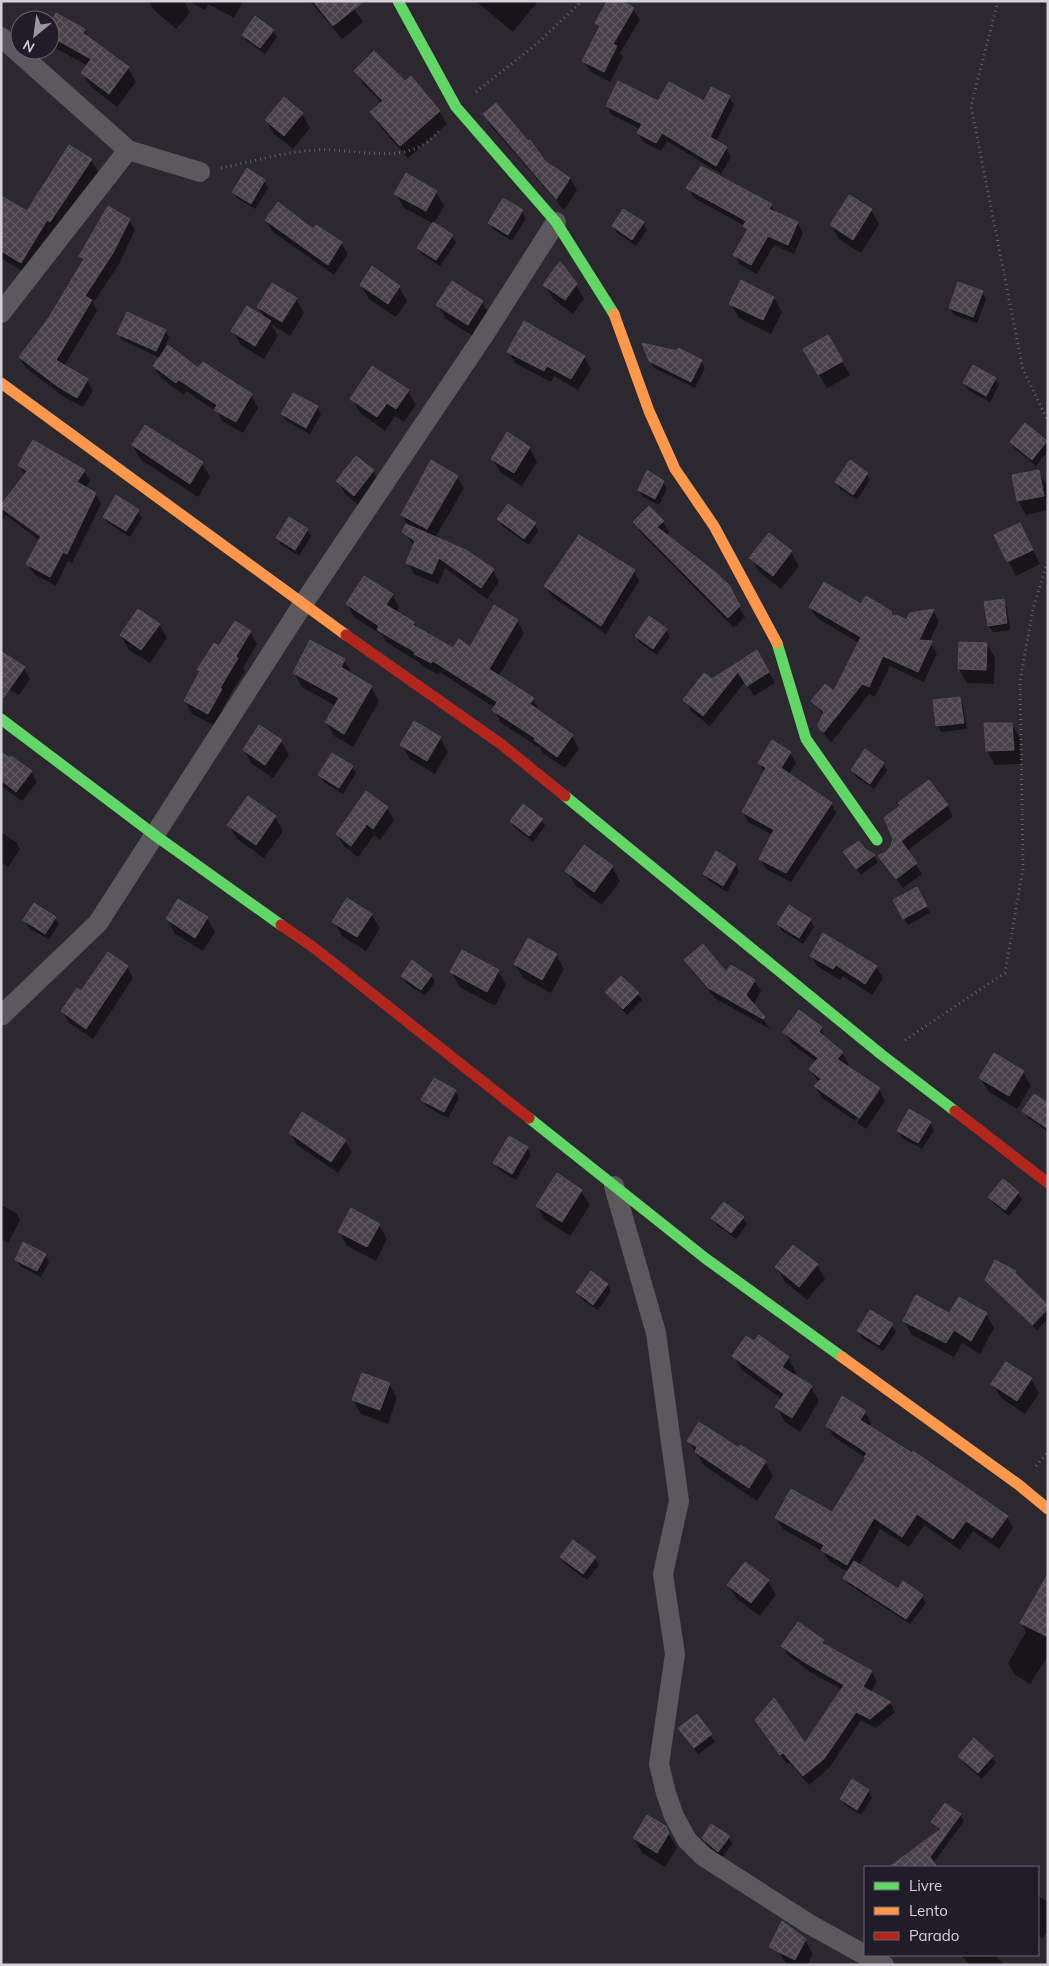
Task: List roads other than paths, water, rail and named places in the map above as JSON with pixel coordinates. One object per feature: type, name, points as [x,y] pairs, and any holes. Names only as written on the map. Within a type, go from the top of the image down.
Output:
[{"type":"street","points":[[398,1],[402,5],[456,107],[556,222],[618,320],[649,412],[675,469],[714,526],[776,639],[806,739],[877,840]]},
{"type":"street","points":[[1,37],[128,150],[200,172]]},
{"type":"street","points":[[1,313],[128,150]]},
{"type":"street","points":[[1,1016],[98,923],[156,836],[303,604],[482,338],[556,222]]},
{"type":"street","points":[[1,383],[303,604],[500,744],[882,1055],[1048,1183]]},
{"type":"street","points":[[1,720],[156,836],[313,947],[705,1258],[1019,1485],[1048,1509]]},
{"type":"street","points":[[614,1186],[656,1333],[679,1501],[663,1574],[674,1654],[659,1764],[666,1793],[674,1816],[687,1840],[703,1856],[809,1924],[864,1954]]},
{"type":"street","points":[[867,1956],[884,1965]]}]
